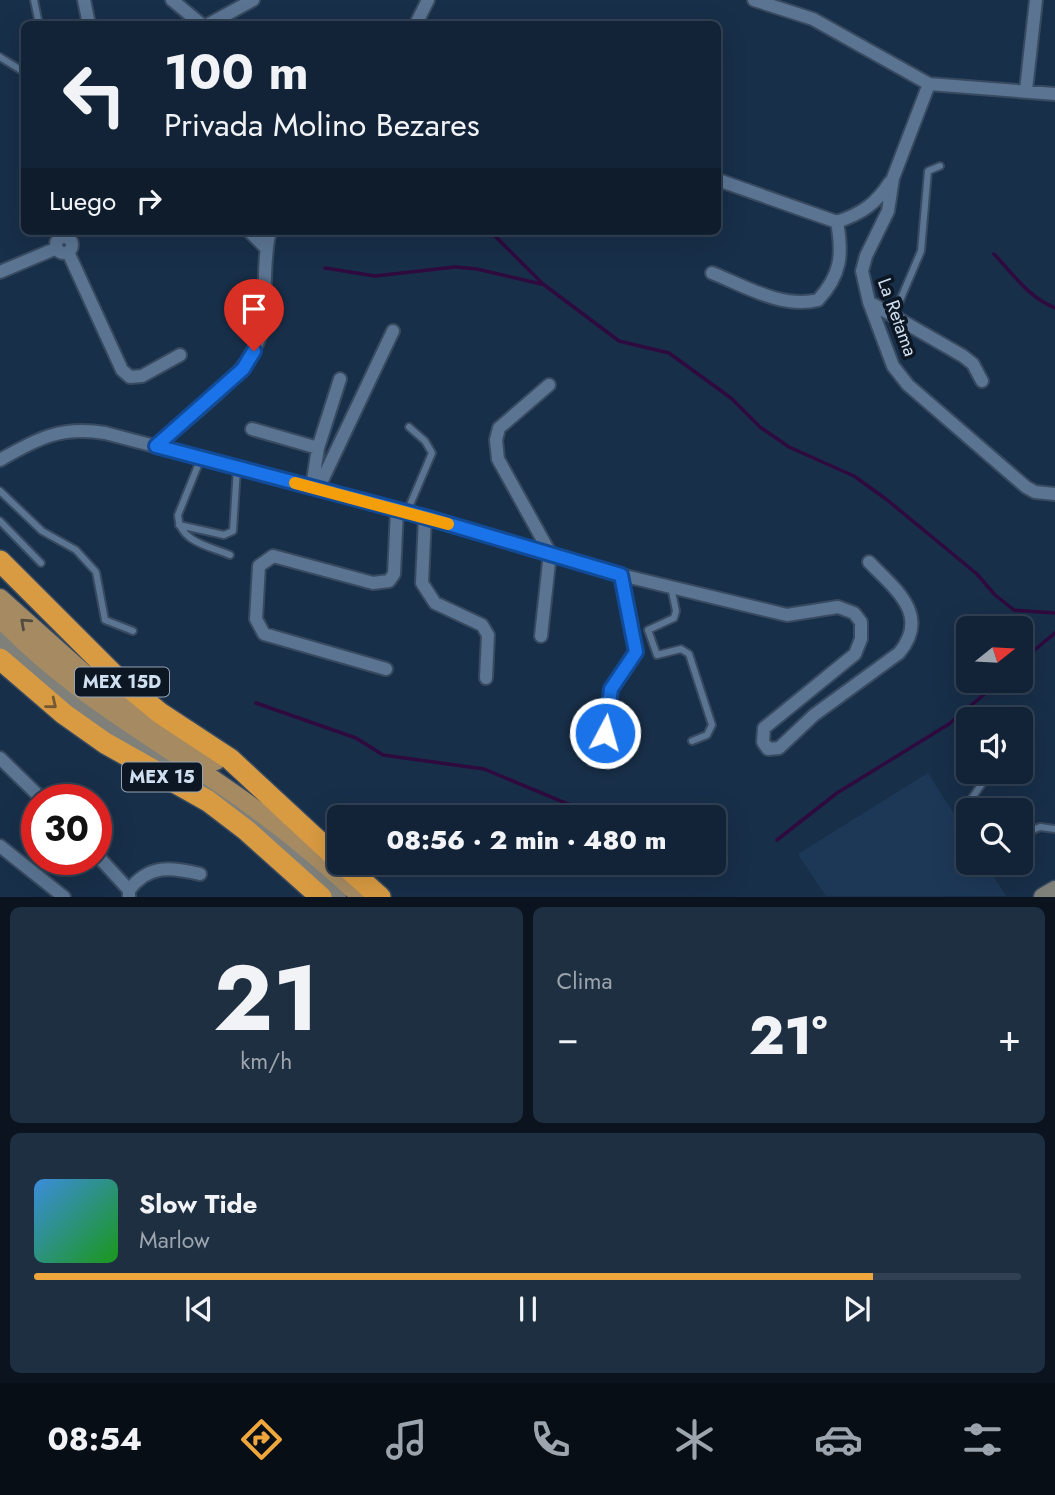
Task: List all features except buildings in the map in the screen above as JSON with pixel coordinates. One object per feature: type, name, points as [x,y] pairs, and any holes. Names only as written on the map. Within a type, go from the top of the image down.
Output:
[{"type":"highway","name":"MEX 15D","points":[[0,561],[114,675],[160,713],[230,759],[278,807]]},
{"type":"highway","name":"MEX 15","points":[[0,659],[64,714],[105,743],[226,814],[321,897]]},
{"type":"highway","name":"MEX 15","points":[[278,807],[327,850]]},
{"type":"highway","name":"MEX 15","points":[[355,875],[380,897]]},
{"type":"main road","name":"MEX 15","points":[[0,598],[104,691],[214,760],[278,807]]},
{"type":"main road","points":[[0,618],[29,649],[81,693],[250,805],[328,866],[361,897]]},
{"type":"main road","points":[[0,639],[79,706],[221,796],[337,897]]},
{"type":"main road","points":[[1043,897],[1055,890]]},
{"type":"street","points":[[84,0],[88,21]]},
{"type":"street","points":[[172,0],[197,21]]},
{"type":"street","points":[[214,21],[253,0]]},
{"type":"street","points":[[418,21],[428,0]]},
{"type":"street","points":[[754,0],[813,19],[929,84],[1055,93]]},
{"type":"street","points":[[1026,90],[1036,0]]},
{"type":"street","name":"La Retama","points":[[929,84],[893,177],[888,211],[866,256],[862,271],[869,302],[893,366],[908,385],[1026,486],[1035,492],[1055,494]]},
{"type":"street","points":[[721,181],[837,222],[863,212],[876,203],[893,177]]},
{"type":"street","points":[[712,273],[786,302],[803,304],[818,300],[839,271],[842,249],[837,222]]},
{"type":"street","points":[[252,235],[265,248]]},
{"type":"street","points":[[156,446],[243,369],[254,351],[262,332],[265,248],[269,235]]},
{"type":"street","points":[[0,272],[62,250],[122,370],[130,377],[142,376],[180,355]]},
{"type":"street","points":[[869,302],[963,356],[973,364],[982,381]]},
{"type":"street","points":[[315,488],[393,331]]},
{"type":"street","points":[[315,488],[318,448],[340,379]]},
{"type":"street","points":[[541,636],[550,553],[498,459],[496,440],[499,428],[549,385]]},
{"type":"street","points":[[0,460],[28,443],[74,429],[237,467],[425,517],[621,575],[787,615],[838,607],[854,613],[861,622],[861,639],[855,654],[764,728],[763,742],[768,749],[779,748],[814,715],[899,653],[910,640],[912,622],[906,603],[897,588],[869,562]]},
{"type":"street","points":[[252,429],[318,448]]},
{"type":"street","points":[[386,669],[264,634],[256,619],[259,566],[273,556],[373,583],[389,580],[394,574],[402,511]]},
{"type":"street","points":[[425,517],[422,583],[435,603],[482,625],[488,635],[486,678]]},
{"type":"street","points":[[605,733],[611,689],[636,652],[621,575]]},
{"type":"street","points":[[0,758],[27,784]]},
{"type":"street","points":[[0,846],[64,897]]},
{"type":"street","points":[[112,873],[129,893],[139,877],[151,870],[173,867],[200,874]]},
{"type":"lane","points":[[34,0],[38,21]]},
{"type":"lane","points":[[0,57],[21,70]]},
{"type":"lane","points":[[893,317],[921,251],[928,171],[940,166]]},
{"type":"lane","points":[[402,511],[432,453],[425,441],[409,427]]},
{"type":"lane","points":[[201,458],[178,515],[179,525],[182,532],[192,539],[230,555]]},
{"type":"lane","points":[[179,525],[224,535],[233,531],[237,467]]},
{"type":"lane","points":[[0,493],[42,531],[76,550],[96,572],[105,620],[133,631]]},
{"type":"lane","points":[[0,521],[41,563]]},
{"type":"lane","points":[[671,587],[676,611],[674,618],[648,630],[657,655],[681,649],[689,654],[712,725],[707,735],[692,741]]},
{"type":"lane","points":[[1033,830],[1040,827],[1055,829]]},
{"type":"shaded area","points":[[928,773],[956,817],[956,875],[993,875],[1006,896],[826,896],[798,854]]},
{"type":"waterway","points":[[494,235],[543,284],[619,341],[669,353],[731,398],[760,427],[789,447],[854,476],[886,499],[977,574],[995,595],[1014,610],[1055,613]]},
{"type":"waterway","points":[[994,254],[1029,291],[1055,308]]},
{"type":"waterway","points":[[325,268],[375,276],[455,267],[477,269],[541,284]]},
{"type":"waterway","points":[[1033,651],[1055,633]]},
{"type":"waterway","points":[[777,840],[837,793],[949,724],[986,693]]},
{"type":"waterway","points":[[256,703],[356,738],[383,755],[484,769],[570,805]]},
{"type":"slow traffic","points":[[295,483],[448,524]]},
{"type":"route","points":[[254,351],[243,369],[156,446],[425,517],[621,575],[636,652],[611,689],[605,714],[605,733]]}]
